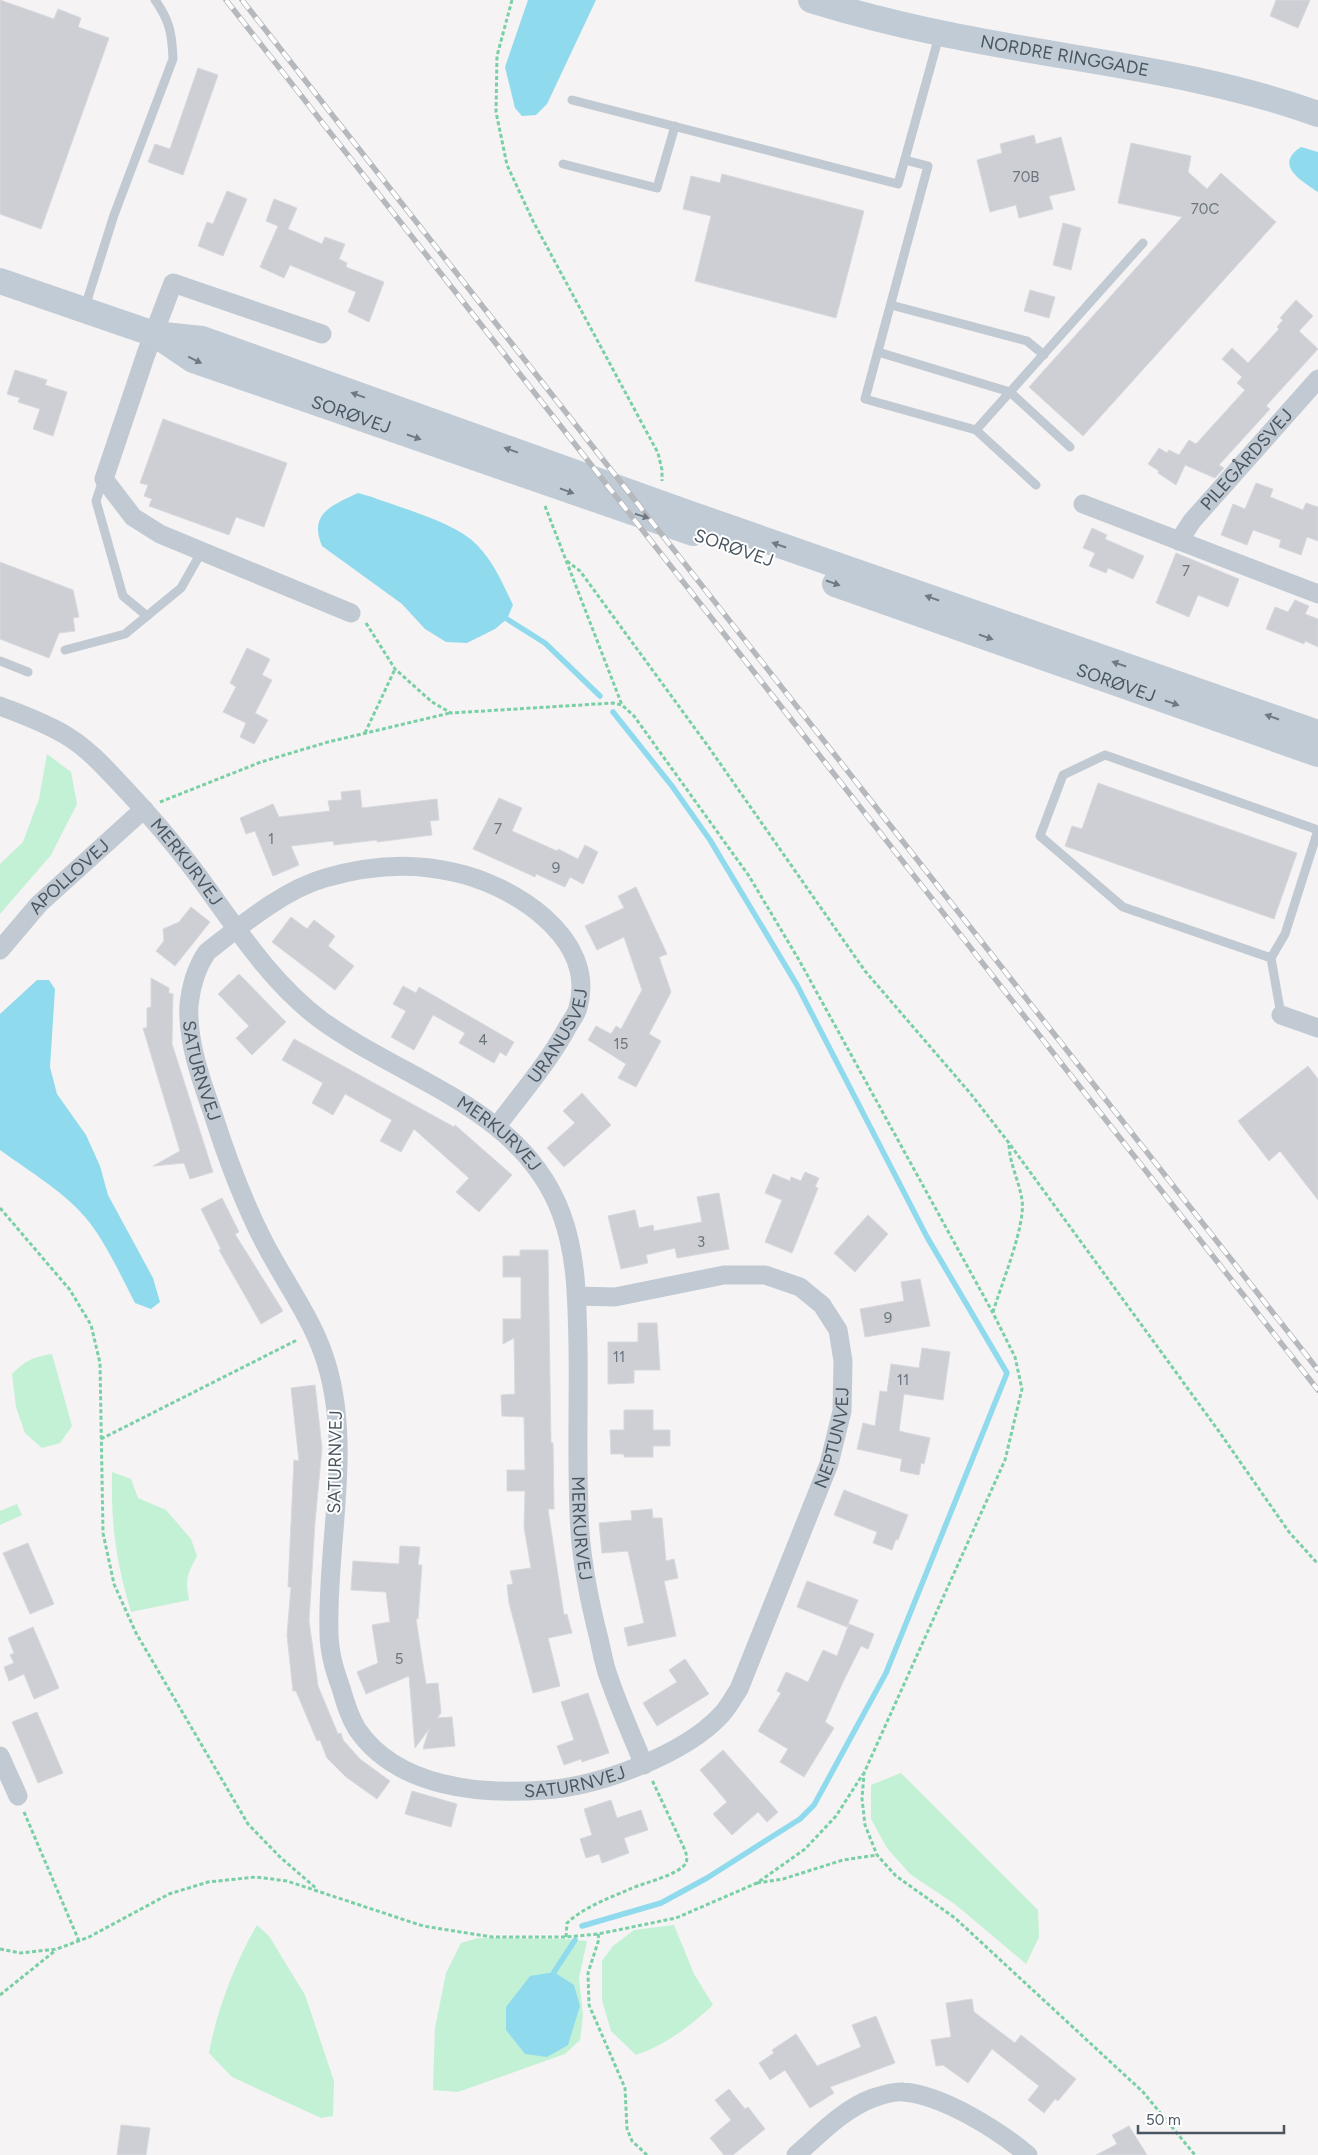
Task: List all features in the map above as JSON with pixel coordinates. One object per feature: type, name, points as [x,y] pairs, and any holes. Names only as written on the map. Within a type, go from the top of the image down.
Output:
[{"type":"street","name":"NORDRE RINGGADE","points":[[811,0],[940,33],[1187,77],[1293,104],[1318,114]]},
{"type":"street","name":"SORØVEJ","points":[[0,281],[154,334],[202,339],[590,478],[661,509],[1318,754]]},
{"type":"street","points":[[322,334],[173,283],[104,479],[133,517],[160,534],[351,613]]},
{"type":"street","name":"SORØVEJ","points":[[154,334],[193,360],[612,507],[661,509],[1318,733]]},
{"type":"street","name":"PILEGÅRDSVEJ","points":[[1179,542],[1192,521],[1318,379]]},
{"type":"street","points":[[1083,504],[1318,594]]},
{"type":"street","name":"MERKURVEJ","points":[[0,706],[36,720],[69,737],[101,762],[144,809],[192,868],[236,929],[273,975],[295,998],[321,1020],[351,1040],[466,1104],[497,1126],[520,1149],[543,1178],[560,1211],[571,1244],[577,1296],[580,1534],[588,1593],[608,1676],[644,1765]]},
{"type":"street","name":"APOLLOVEJ","points":[[0,950],[39,904],[144,809]]},
{"type":"street","name":"URANUSVEJ","points":[[236,929],[277,900],[324,878],[375,867],[413,867],[454,872],[507,893],[539,913],[554,926],[572,951],[579,972],[580,992],[578,1009],[555,1050],[497,1126]]},
{"type":"street","name":"SATURNVEJ","points":[[236,929],[207,952],[194,977],[189,1008],[196,1062],[236,1183],[264,1243],[314,1331],[332,1379],[337,1413],[338,1452],[328,1636],[337,1677],[350,1716],[358,1731],[383,1755],[418,1776],[439,1783],[481,1791],[520,1792],[554,1790],[595,1782],[644,1765]]},
{"type":"street","points":[[1280,1015],[1318,1028]]},
{"type":"street","name":"NEPTUNVEJ","points":[[577,1296],[615,1297],[724,1275],[765,1275],[800,1286],[822,1305],[838,1330],[843,1360],[842,1411],[829,1464],[739,1689],[722,1715],[694,1738],[644,1765]]},
{"type":"street","points":[[0,1756],[18,1796]]},
{"type":"street","points":[[796,2155],[841,2116],[871,2099],[901,2092],[924,2096],[964,2113],[1010,2140],[1028,2155]]},
{"type":"lane","points":[[84,310],[114,215],[173,59],[172,36],[166,15],[155,0]]},
{"type":"lane","points":[[572,100],[898,184],[940,33]]},
{"type":"lane","points":[[563,164],[657,188],[675,126]]},
{"type":"lane","points":[[905,160],[928,166],[865,399],[976,430],[1036,485]]},
{"type":"lane","points":[[976,430],[1144,243]]},
{"type":"lane","points":[[891,305],[1027,341],[1044,355]]},
{"type":"lane","points":[[878,352],[1010,392],[1070,447]]},
{"type":"lane","points":[[104,479],[96,501],[123,596],[147,616]]},
{"type":"lane","points":[[65,650],[125,634],[181,588],[202,551]]},
{"type":"lane","points":[[0,661],[28,672]]},
{"type":"lane","points":[[1271,958],[1123,908],[1040,836],[1063,775],[1106,755],[1318,830],[1285,934],[1271,958],[1280,1015]]},
{"type":"path","points":[[512,0],[496,56],[496,112],[507,165],[534,221],[658,452],[662,470],[661,509]]},
{"type":"path","points":[[540,481],[543,500],[622,706]]},
{"type":"path","points":[[567,561],[580,571],[710,748],[865,971],[970,1093],[1009,1143],[1212,1422],[1289,1532],[1318,1564]]},
{"type":"path","points":[[365,733],[395,668]]},
{"type":"path","points":[[144,809],[261,762],[365,733],[451,713]]},
{"type":"path","points":[[993,1313],[1023,1217],[1022,1199],[1009,1153],[1009,1143]]},
{"type":"path","points":[[0,1208],[70,1290],[91,1325],[100,1362],[103,1533],[114,1584],[136,1633],[248,1824],[281,1858],[319,1890]]},
{"type":"path","points":[[101,1439],[314,1331]]},
{"type":"path","points":[[566,1937],[566,1923],[577,1914],[631,1888],[668,1874],[686,1864],[687,1859],[684,1848],[644,1765]]},
{"type":"path","points":[[0,1995],[58,1949],[169,1894],[208,1882],[256,1877],[286,1881],[319,1890],[377,1912],[423,1926],[492,1937],[566,1937],[598,1934],[676,1918],[757,1883],[804,1849],[836,1816],[864,1773]]},
{"type":"path","points":[[18,1796],[79,1940]]},
{"type":"path","points":[[757,1883],[783,1879],[844,1860],[877,1855]]},
{"type":"path","points":[[598,1934],[599,1938],[588,1973],[589,2005],[625,2088],[627,2129],[632,2141],[647,2155]]},
{"type":"path","points":[[0,1949],[21,1953],[58,1949]]},
{"type":"green space","points":[[47,754],[71,772],[77,804],[51,855],[0,914],[0,864],[23,842],[39,799]]},
{"type":"green space","points":[[52,1354],[72,1426],[60,1443],[42,1448],[25,1433],[16,1407],[12,1374],[21,1365],[30,1360]]},
{"type":"green space","points":[[112,1472],[131,1479],[138,1498],[166,1510],[191,1539],[197,1556],[188,1577],[189,1600],[131,1612],[115,1543],[112,1509]]},
{"type":"green space","points":[[17,1504],[22,1515],[0,1525],[0,1511]]},
{"type":"green space","points":[[901,1773],[1038,1910],[1039,1937],[1026,1964],[956,1905],[910,1874],[887,1848],[871,1819],[871,1785]]},
{"type":"green space","points":[[257,1925],[269,1936],[305,1995],[334,2081],[333,2116],[321,2118],[232,2077],[209,2053],[212,2036],[228,1987],[241,1955]]},
{"type":"green space","points":[[674,1925],[694,1974],[713,2005],[677,2034],[657,2046],[636,2055],[611,2031],[602,2000],[602,1961],[613,1946],[634,1930]]},
{"type":"green space","points":[[478,1938],[587,1941],[579,1978],[583,2016],[580,2040],[565,2054],[458,2092],[433,2090],[435,2028],[446,1973],[461,1943]]},
{"type":"water","points":[[528,0],[596,0],[547,104],[536,115],[522,116],[515,108],[505,67]]},
{"type":"water","points":[[1301,147],[1318,152],[1318,192],[1298,178],[1290,166],[1293,154]]},
{"type":"water","points":[[358,493],[443,523],[468,537],[488,558],[513,605],[507,619],[495,629],[467,643],[446,642],[425,629],[402,604],[322,546],[318,525],[325,512],[332,506]]},
{"type":"water","points":[[37,980],[49,980],[55,989],[50,1067],[57,1094],[86,1135],[100,1166],[108,1195],[153,1278],[160,1302],[151,1309],[135,1303],[103,1242],[81,1212],[48,1184],[0,1150],[0,1014]]},
{"type":"water","points":[[554,1972],[574,1985],[580,2006],[568,2045],[547,2057],[525,2054],[506,2030],[506,2007],[530,1976]]},
{"type":"building","points":[[0,0],[54,19],[58,9],[81,18],[78,27],[109,38],[41,229],[0,214]]},
{"type":"building","points":[[1276,0],[1310,0],[1298,28],[1270,16]]},
{"type":"building","points":[[198,68],[218,75],[183,175],[148,162],[155,144],[170,149]]},
{"type":"building","points":[[1034,135],[1036,144],[1061,137],[1075,190],[1049,196],[1053,209],[1019,218],[1016,205],[990,212],[977,160],[1002,153],[1000,144]]},
{"type":"building","points":[[1131,143],[1191,156],[1188,172],[1207,189],[1221,173],[1276,222],[1083,436],[1029,387],[1182,217],[1118,203]]},
{"type":"building","points":[[722,174],[864,211],[836,318],[695,281],[711,216],[683,209],[691,176],[720,183]]},
{"type":"building","points":[[227,191],[247,199],[223,256],[198,246],[207,222],[213,224]]},
{"type":"building","points":[[274,199],[297,208],[288,229],[322,244],[325,237],[345,244],[339,259],[347,263],[346,267],[384,282],[369,322],[348,312],[356,292],[290,265],[284,278],[260,267],[278,226],[266,221]]},
{"type":"building","points":[[1063,223],[1081,228],[1071,270],[1053,265]]},
{"type":"building","points":[[1030,290],[1055,297],[1049,318],[1024,311]]},
{"type":"building","points":[[1296,300],[1313,316],[1299,331],[1318,349],[1266,406],[1270,409],[1219,465],[1224,468],[1215,478],[1185,465],[1176,485],[1158,473],[1159,471],[1148,464],[1159,448],[1167,453],[1169,450],[1179,455],[1189,440],[1196,444],[1245,390],[1237,383],[1242,377],[1222,359],[1232,348],[1248,363],[1279,329],[1277,327],[1283,320],[1280,318]]},
{"type":"building","points":[[15,370],[47,380],[45,385],[67,392],[53,436],[33,429],[40,409],[18,402],[20,398],[7,394]]},
{"type":"building","points":[[163,419],[287,463],[264,527],[236,517],[229,535],[149,506],[152,499],[144,496],[148,485],[140,483]]},
{"type":"building","points":[[1256,483],[1273,489],[1270,497],[1303,510],[1306,503],[1318,507],[1318,541],[1307,537],[1301,555],[1279,547],[1281,540],[1253,530],[1247,545],[1221,535],[1233,504],[1245,509]]},
{"type":"building","points":[[1092,528],[1107,535],[1105,539],[1144,556],[1133,579],[1108,568],[1106,573],[1089,566],[1095,553],[1083,548]]},
{"type":"building","points":[[1176,553],[1239,579],[1228,607],[1198,595],[1189,617],[1156,603]]},
{"type":"building","points":[[0,562],[73,590],[79,617],[73,618],[75,631],[59,633],[49,658],[0,639]]},
{"type":"building","points":[[1295,600],[1309,606],[1305,614],[1318,619],[1318,647],[1305,641],[1304,644],[1266,629],[1275,607],[1288,612]]},
{"type":"building","points":[[247,648],[270,659],[262,675],[272,680],[255,713],[268,720],[254,744],[240,737],[246,723],[223,712],[236,687],[230,683]]},
{"type":"building","points":[[1098,783],[1297,853],[1274,919],[1065,846],[1072,826],[1082,829]]},
{"type":"building","points":[[360,790],[362,808],[437,799],[439,820],[430,821],[432,835],[377,842],[377,840],[334,845],[333,841],[291,846],[299,865],[273,876],[255,831],[246,834],[240,818],[273,804],[279,817],[330,811],[328,801],[342,800],[341,792]]},
{"type":"building","points":[[499,798],[522,808],[512,831],[578,859],[585,845],[598,852],[583,884],[570,877],[565,887],[536,874],[535,877],[473,849]]},
{"type":"building","points":[[636,887],[667,954],[659,957],[671,992],[649,1034],[661,1041],[636,1087],[618,1078],[626,1064],[588,1040],[596,1026],[611,1034],[616,1026],[621,1029],[642,990],[624,937],[597,950],[585,926],[624,908],[618,896]]},
{"type":"building","points":[[191,907],[210,922],[175,966],[156,951],[164,941],[163,929],[179,922]]},
{"type":"building","points":[[291,917],[307,929],[314,920],[335,936],[328,946],[354,966],[335,990],[272,942]]},
{"type":"building","points":[[239,974],[286,1022],[252,1055],[236,1038],[249,1026],[218,994]]},
{"type":"building","points":[[151,978],[169,988],[169,993],[173,994],[172,1044],[213,1172],[190,1179],[184,1163],[153,1166],[180,1151],[143,1028],[147,1028],[147,1008],[151,1007]]},
{"type":"building","points":[[403,986],[416,993],[419,987],[514,1042],[506,1056],[500,1052],[494,1063],[459,1043],[465,1033],[433,1015],[414,1050],[391,1037],[406,1011],[393,1004]]},
{"type":"building","points":[[294,1039],[454,1127],[455,1125],[512,1175],[479,1212],[456,1192],[469,1178],[414,1129],[401,1152],[380,1141],[392,1120],[345,1094],[333,1115],[312,1103],[323,1083],[282,1060]]},
{"type":"building","points":[[1308,1066],[1318,1079],[1318,1200],[1280,1151],[1269,1161],[1238,1121]]},
{"type":"building","points":[[582,1093],[611,1125],[564,1167],[547,1148],[575,1123],[563,1111]]},
{"type":"building","points":[[805,1172],[819,1178],[815,1187],[818,1188],[792,1253],[765,1242],[782,1200],[765,1193],[773,1174],[790,1181],[791,1177],[801,1181]]},
{"type":"building","points":[[719,1193],[729,1249],[677,1258],[675,1248],[646,1255],[648,1263],[621,1269],[608,1216],[635,1210],[639,1228],[653,1225],[654,1231],[702,1222],[697,1197]]},
{"type":"building","points":[[222,1198],[239,1232],[235,1234],[283,1311],[261,1324],[219,1250],[221,1249],[201,1209]]},
{"type":"building","points":[[868,1215],[888,1234],[855,1272],[834,1253]]},
{"type":"building","points":[[520,1250],[548,1250],[554,1509],[548,1509],[564,1615],[567,1614],[572,1633],[548,1638],[560,1686],[533,1693],[509,1603],[507,1585],[513,1584],[510,1571],[531,1568],[524,1527],[525,1491],[507,1491],[507,1470],[525,1470],[524,1417],[502,1416],[501,1395],[515,1394],[514,1338],[503,1344],[503,1319],[521,1319],[521,1277],[503,1277],[503,1256],[520,1256]]},
{"type":"building","points":[[920,1279],[930,1326],[865,1337],[860,1309],[904,1301],[901,1282]]},
{"type":"building","points":[[638,1323],[657,1323],[660,1370],[634,1370],[634,1383],[608,1384],[608,1342],[638,1342]]},
{"type":"building","points":[[922,1348],[950,1352],[943,1400],[904,1394],[899,1431],[930,1438],[924,1464],[921,1463],[919,1475],[900,1471],[902,1459],[857,1449],[863,1423],[875,1426],[880,1391],[887,1392],[891,1364],[919,1368]]},
{"type":"building","points":[[315,1385],[322,1448],[309,1621],[318,1686],[338,1734],[341,1733],[343,1740],[360,1759],[390,1781],[377,1799],[346,1777],[327,1758],[320,1740],[317,1741],[296,1691],[293,1691],[287,1635],[291,1587],[288,1587],[294,1460],[299,1461],[291,1388]]},
{"type":"building","points":[[624,1410],[653,1410],[653,1430],[670,1430],[670,1446],[653,1446],[653,1457],[624,1457],[624,1454],[611,1454],[610,1430],[624,1430]]},
{"type":"building","points":[[844,1490],[908,1515],[892,1550],[873,1543],[877,1532],[834,1515]]},
{"type":"building","points":[[652,1509],[653,1518],[662,1518],[666,1561],[674,1559],[678,1578],[664,1581],[676,1636],[628,1646],[624,1628],[644,1623],[628,1551],[602,1553],[599,1523],[632,1520],[631,1511]]},
{"type":"building","points":[[28,1543],[54,1604],[30,1614],[3,1553]]},
{"type":"building","points":[[400,1546],[420,1547],[418,1565],[422,1565],[418,1619],[416,1619],[426,1684],[438,1683],[441,1713],[437,1718],[452,1717],[455,1746],[423,1749],[429,1729],[415,1748],[409,1676],[366,1694],[357,1672],[378,1663],[372,1625],[390,1622],[386,1592],[351,1590],[353,1561],[399,1564]]},
{"type":"building","points":[[807,1581],[858,1600],[847,1627],[797,1607]]},
{"type":"building","points":[[849,1624],[874,1634],[868,1649],[861,1646],[843,1682],[825,1722],[834,1728],[804,1777],[780,1762],[788,1749],[758,1731],[781,1693],[777,1691],[786,1672],[808,1682],[823,1650],[837,1656]]},
{"type":"building","points":[[33,1627],[59,1688],[34,1699],[24,1674],[9,1681],[4,1667],[14,1663],[10,1655],[14,1653],[8,1638]]},
{"type":"building","points":[[685,1659],[709,1694],[657,1726],[643,1703],[677,1682],[669,1670]]},
{"type":"building","points":[[588,1693],[609,1753],[582,1762],[581,1759],[564,1765],[557,1746],[574,1740],[561,1702]]},
{"type":"building","points":[[37,1712],[63,1773],[38,1783],[12,1722]]},
{"type":"building","points":[[723,1750],[778,1812],[767,1822],[758,1812],[732,1835],[713,1814],[727,1802],[700,1770]]},
{"type":"building","points":[[412,1791],[457,1804],[451,1827],[405,1814]]},
{"type":"building","points":[[611,1800],[617,1818],[641,1810],[648,1830],[624,1838],[629,1853],[602,1863],[599,1854],[586,1858],[580,1839],[592,1835],[584,1809]]},
{"type":"building","points":[[972,1999],[974,2012],[1015,2043],[1021,2035],[1076,2079],[1058,2101],[1055,2099],[1044,2113],[1028,2100],[1039,2086],[992,2049],[968,2083],[943,2065],[936,2066],[931,2040],[951,2037],[946,2003]]},
{"type":"building","points":[[876,2016],[895,2063],[830,2087],[834,2093],[810,2108],[785,2070],[770,2080],[759,2063],[774,2053],[772,2050],[796,2034],[817,2066],[861,2047],[852,2025]]},
{"type":"building","points":[[729,2089],[745,2109],[748,2107],[765,2129],[733,2155],[724,2155],[710,2138],[731,2120],[715,2100]]},
{"type":"building","points":[[121,2125],[150,2128],[146,2155],[117,2155]]},
{"type":"building","points":[[1129,2126],[1147,2155],[1096,2155],[1117,2144],[1112,2135]]},
{"type":"waterway","points":[[507,619],[545,643],[600,696]]},
{"type":"waterway","points":[[582,1926],[661,1903],[707,1878],[800,1819],[814,1805],[886,1673],[1007,1373],[927,1237],[797,985],[710,840],[672,786],[613,712]]},
{"type":"waterway","points":[[554,1972],[575,1940]]},
{"type":"railway","points":[[226,0],[1318,1390]]},
{"type":"railway","points":[[242,0],[1318,1370]]}]
